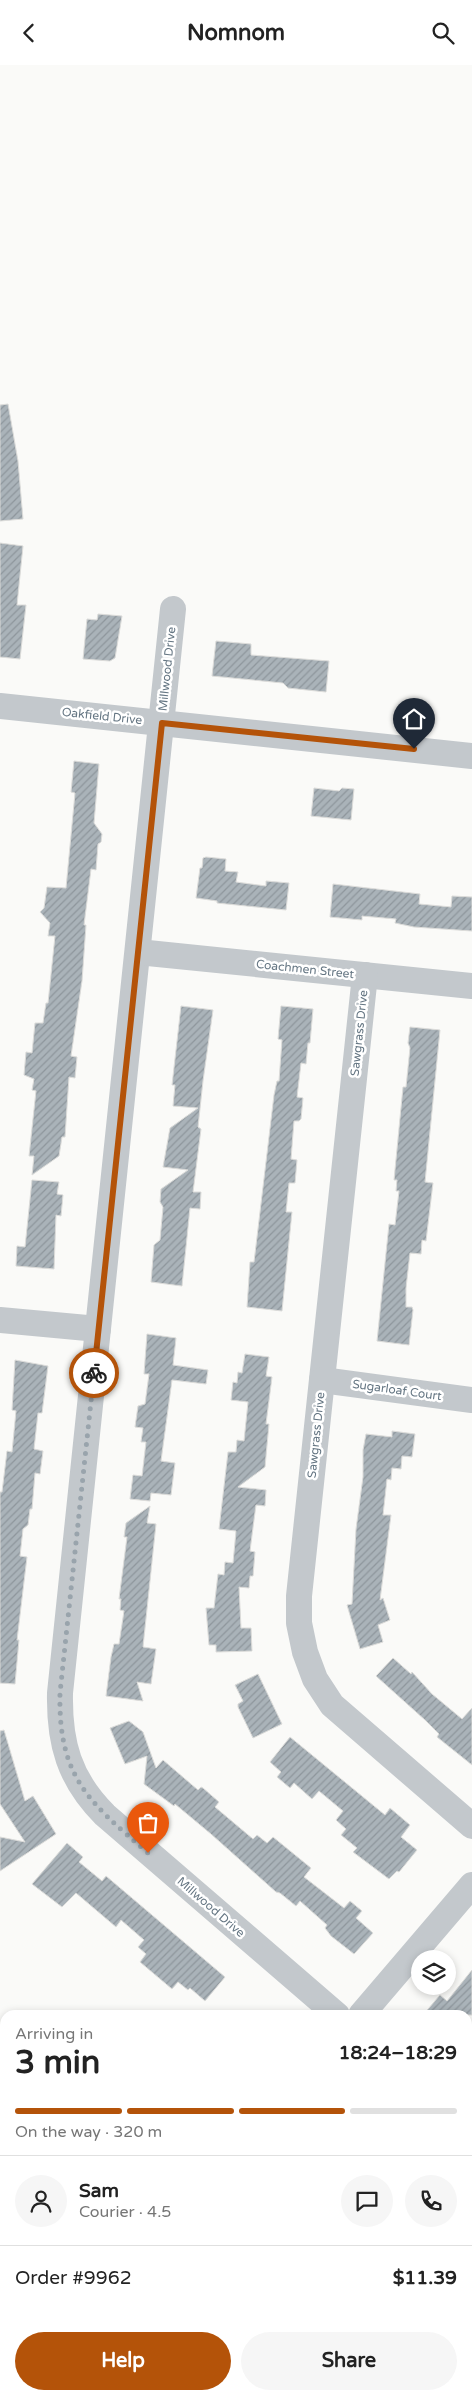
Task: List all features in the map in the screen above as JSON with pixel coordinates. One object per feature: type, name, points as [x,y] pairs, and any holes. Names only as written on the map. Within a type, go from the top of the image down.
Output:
[{"type":"street","name":"Millwood Drive","points":[[174,609],[60,1693],[62,1738],[70,1763],[85,1794],[105,1815],[331,2010]]},
{"type":"street","name":"Oakfield Drive","points":[[0,706],[472,756]]},
{"type":"street","name":"Coachmen Street","points":[[138,952],[472,986]]},
{"type":"street","name":"Sawgrass Drive","points":[[365,975],[299,1596],[299,1623],[305,1652],[315,1679],[332,1705],[472,1826]]},
{"type":"street","points":[[0,1320],[98,1329]]},
{"type":"street","name":"Sugarloaf Court","points":[[322,1379],[472,1399]]},
{"type":"street","points":[[365,2010],[472,1885]]},
{"type":"building","points":[[8,404],[18,461],[23,519],[0,521],[0,405]]},
{"type":"building","points":[[0,543],[23,546],[17,605],[26,605],[20,659],[0,657]]},
{"type":"building","points":[[98,614],[122,616],[115,658],[110,661],[83,659],[87,619],[97,620]]},
{"type":"building","points":[[216,641],[251,644],[251,655],[329,661],[326,692],[288,688],[283,683],[212,676]]},
{"type":"building","points":[[74,761],[99,764],[94,823],[102,834],[101,842],[98,844],[96,870],[91,869],[84,925],[86,925],[82,981],[71,1056],[77,1057],[75,1078],[69,1077],[65,1137],[62,1137],[59,1156],[32,1175],[34,1156],[29,1156],[36,1091],[32,1090],[34,1079],[24,1075],[26,1052],[32,1053],[35,1023],[43,1023],[46,1003],[48,1003],[55,936],[48,936],[50,923],[40,912],[44,908],[47,887],[66,888],[75,793],[71,792]]},
{"type":"building","points":[[314,788],[339,791],[342,788],[354,789],[351,820],[311,816]]},
{"type":"building","points":[[203,858],[226,859],[225,871],[238,872],[236,882],[266,886],[266,881],[289,883],[286,910],[217,903],[217,901],[196,898],[200,868],[202,868]]},
{"type":"building","points":[[333,884],[420,894],[419,904],[451,907],[452,896],[472,897],[472,931],[414,927],[395,923],[396,919],[362,916],[362,920],[330,917]]},
{"type":"building","points":[[181,1006],[213,1010],[203,1081],[198,1127],[201,1129],[193,1192],[201,1192],[200,1209],[190,1208],[182,1286],[151,1282],[154,1245],[160,1240],[163,1207],[160,1202],[161,1189],[188,1170],[163,1167],[170,1128],[198,1108],[173,1106],[175,1085],[172,1085]]},
{"type":"building","points":[[281,1006],[313,1009],[310,1043],[308,1043],[306,1064],[301,1063],[297,1097],[303,1098],[301,1119],[294,1121],[291,1159],[297,1160],[295,1183],[289,1183],[286,1212],[292,1212],[282,1311],[247,1307],[250,1262],[254,1262],[274,1095],[277,1081],[279,1081],[282,1040],[278,1039]]},
{"type":"building","points":[[410,1027],[440,1030],[425,1182],[433,1183],[426,1241],[422,1240],[421,1254],[410,1253],[406,1288],[406,1307],[412,1307],[413,1310],[409,1345],[377,1341],[389,1224],[395,1225],[399,1191],[396,1191],[397,1180],[394,1180],[403,1087],[406,1087]]},
{"type":"building","points":[[32,1180],[59,1182],[57,1194],[63,1195],[61,1216],[56,1215],[54,1269],[16,1266],[17,1246],[25,1247]]},
{"type":"building","points":[[147,1334],[176,1338],[173,1365],[208,1370],[206,1384],[172,1380],[161,1461],[175,1463],[171,1495],[151,1493],[150,1501],[130,1499],[133,1475],[142,1476],[146,1442],[141,1442],[143,1428],[135,1427],[138,1406],[145,1404],[149,1374],[144,1374]]},
{"type":"building","points":[[245,1354],[269,1357],[266,1376],[272,1377],[266,1424],[269,1424],[265,1467],[238,1487],[266,1490],[265,1506],[256,1505],[250,1551],[255,1552],[253,1576],[250,1576],[249,1588],[239,1587],[241,1628],[251,1628],[252,1651],[216,1652],[216,1645],[209,1645],[206,1608],[214,1608],[218,1574],[224,1575],[225,1562],[233,1563],[236,1531],[219,1529],[228,1452],[236,1452],[237,1440],[244,1441],[248,1402],[231,1400],[233,1382],[237,1383],[238,1372],[242,1373]]},
{"type":"building","points":[[15,1360],[48,1366],[42,1413],[38,1413],[34,1449],[43,1451],[40,1474],[35,1473],[32,1509],[30,1509],[28,1525],[23,1529],[20,1556],[27,1557],[17,1640],[19,1640],[15,1684],[0,1683],[0,1492],[2,1492],[7,1451],[12,1452],[16,1411],[12,1410]]},
{"type":"building","points":[[392,1431],[415,1434],[412,1457],[402,1456],[401,1469],[392,1468],[391,1480],[387,1479],[383,1515],[391,1515],[380,1600],[383,1598],[390,1620],[378,1625],[383,1642],[360,1649],[347,1605],[352,1604],[356,1529],[363,1477],[363,1450],[366,1434],[392,1437]]},
{"type":"building","points":[[150,1506],[147,1523],[156,1524],[143,1647],[156,1649],[151,1684],[137,1682],[143,1701],[106,1696],[111,1657],[114,1644],[119,1644],[124,1611],[120,1610],[121,1599],[119,1599],[127,1537],[124,1537],[126,1523]]},
{"type":"building","points":[[393,1658],[411,1674],[412,1672],[432,1694],[462,1719],[472,1708],[472,1765],[437,1737],[439,1734],[425,1720],[376,1676]]},
{"type":"building","points":[[258,1674],[282,1724],[253,1738],[238,1707],[238,1704],[243,1701],[235,1685]]},
{"type":"building","points":[[129,1721],[143,1732],[156,1768],[163,1760],[198,1790],[201,1787],[203,1788],[219,1802],[215,1807],[253,1839],[257,1835],[267,1843],[273,1837],[311,1868],[304,1877],[344,1908],[350,1901],[362,1911],[356,1918],[373,1933],[354,1954],[331,1936],[325,1928],[327,1925],[300,1901],[296,1906],[276,1892],[175,1804],[174,1806],[144,1784],[147,1756],[125,1764],[110,1728]]},
{"type":"building","points":[[4,1730],[25,1801],[33,1796],[56,1834],[0,1871],[0,1837],[25,1842],[0,1804],[0,1731]]},
{"type":"building","points":[[290,1737],[385,1815],[390,1808],[410,1825],[401,1837],[417,1850],[399,1872],[397,1871],[389,1879],[353,1852],[357,1848],[341,1835],[346,1829],[336,1820],[343,1811],[319,1791],[312,1799],[294,1783],[290,1788],[277,1777],[281,1772],[270,1762]]},
{"type":"building","points":[[67,1843],[83,1857],[79,1862],[102,1881],[106,1876],[225,1977],[205,2001],[190,1988],[188,1990],[178,1982],[172,1989],[140,1962],[146,1954],[138,1947],[144,1940],[121,1920],[116,1927],[76,1893],[62,1907],[32,1884]]},
{"type":"building","points":[[472,1970],[472,2010],[427,2010],[440,1995],[447,2001],[452,1995],[456,1995],[456,1990]]},
{"type":"way so far","points":[[94,1373],[60,1693],[60,1723],[62,1738],[70,1763],[85,1794],[105,1815],[148,1853]]},
{"type":"route","points":[[94,1373],[162,723],[414,749]]}]
